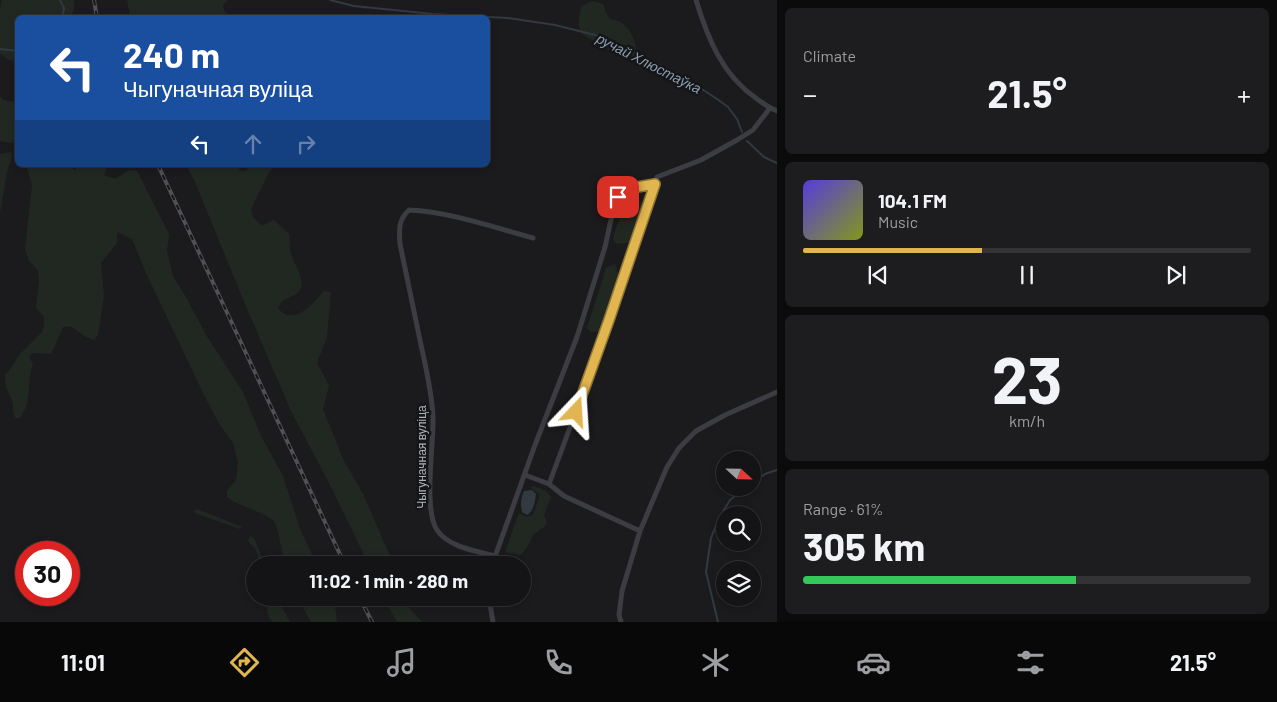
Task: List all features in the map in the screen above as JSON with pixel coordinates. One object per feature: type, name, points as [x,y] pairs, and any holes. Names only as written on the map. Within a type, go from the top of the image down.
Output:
[{"type":"street","points":[[696,0],[704,27],[729,74],[746,91],[777,111]]},
{"type":"street","points":[[549,484],[606,330],[657,177],[702,160],[737,140],[753,130],[770,108]]},
{"type":"street","points":[[495,556],[535,445],[577,338],[605,247],[614,206],[618,197],[626,189],[655,184]]},
{"type":"street","name":"Чыгуначная вуліца","points":[[495,556],[471,550],[448,540],[436,529],[431,518],[430,485],[433,416],[428,377],[398,228],[403,216],[409,210],[442,213],[533,238]]},
{"type":"street","points":[[620,622],[619,615],[624,580],[640,531],[667,466],[679,448],[696,431],[777,392]]},
{"type":"street","points":[[525,475],[549,484],[564,496],[640,531]]},
{"type":"street","points":[[490,606],[493,622]]},
{"type":"shaded area","points":[[2,0],[74,0],[72,15],[15,15],[15,61],[9,60],[0,54],[0,9]]},
{"type":"shaded area","points":[[127,0],[228,0],[223,5],[224,11],[231,15],[130,15]]},
{"type":"shaded area","points":[[591,1],[603,4],[609,18],[622,23],[631,33],[637,52],[633,59],[620,56],[582,34],[579,26],[579,17],[582,6]]},
{"type":"shaded area","points":[[0,96],[3,100],[15,102],[15,142],[11,143],[0,141]]},
{"type":"shaded area","points":[[11,152],[12,157],[7,172],[0,213],[0,154]]},
{"type":"shaded area","points":[[27,167],[70,167],[75,170],[77,167],[106,167],[104,175],[115,179],[130,170],[137,171],[169,234],[167,251],[173,276],[206,335],[243,392],[261,436],[283,476],[300,529],[313,556],[283,556],[276,526],[272,519],[227,497],[227,491],[236,480],[238,462],[233,443],[218,422],[203,393],[146,273],[132,239],[117,232],[117,243],[101,263],[104,296],[98,335],[94,340],[70,326],[63,327],[51,354],[32,353],[29,357],[33,364],[25,409],[20,418],[14,416],[12,400],[6,387],[5,376],[20,354],[42,332],[44,325],[44,317],[36,308],[39,281],[38,270],[29,261],[25,249],[32,185]]},
{"type":"shaded area","points":[[187,167],[239,167],[240,171],[246,171],[249,167],[273,167],[251,209],[253,217],[262,226],[274,220],[289,234],[290,252],[302,283],[297,294],[283,301],[278,308],[284,314],[297,315],[315,302],[324,291],[331,292],[327,337],[317,363],[329,385],[323,409],[343,459],[363,494],[390,556],[365,556],[291,411]]},
{"type":"shaded area","points":[[633,199],[639,199],[642,203],[641,217],[634,242],[617,244],[613,240],[616,228],[623,213]]},
{"type":"shaded area","points":[[615,264],[619,276],[600,331],[591,332],[587,328],[606,268]]},
{"type":"shaded area","points":[[533,486],[546,491],[551,497],[544,515],[547,523],[535,534],[520,555],[505,552],[519,513],[527,517],[533,515],[540,495],[531,488]]},
{"type":"shaded area","points":[[532,490],[536,494],[535,503],[527,515],[522,512],[522,499],[524,491]]},
{"type":"shaded area","points":[[197,509],[242,527],[240,529],[197,514],[194,512]]},
{"type":"shaded area","points":[[250,536],[254,538],[261,556],[258,556],[256,550],[248,541]]},
{"type":"shaded area","points":[[268,606],[281,606],[290,622],[273,622],[267,611]]},
{"type":"shaded area","points":[[302,606],[335,606],[337,622],[311,622]]},
{"type":"shaded area","points":[[388,606],[408,606],[422,622],[397,622]]},
{"type":"waterway","points":[[60,0],[64,8],[63,15]]},
{"type":"waterway","name":"ручай Хлюстаўка","points":[[330,0],[354,6],[452,15]]},
{"type":"waterway","name":"ручай Хлюстаўка","points":[[490,17],[555,25],[603,37],[688,80],[717,99],[728,107],[737,119],[742,132]]},
{"type":"waterway","points":[[0,49],[15,51]]},
{"type":"waterway","name":"ручай Хлюстаўка","points":[[747,141],[764,157],[777,163]]},
{"type":"waterway","name":"ручай Хлюстаўка","points":[[761,477],[777,470]]},
{"type":"waterway","name":"ручай Хлюстаўка","points":[[718,622],[706,572],[711,538],[719,518],[730,500],[735,496]]},
{"type":"railway","points":[[94,0],[96,15]]},
{"type":"railway","points":[[159,167],[341,556]]},
{"type":"railway","points":[[364,606],[372,622]]},
{"type":"route","points":[[576,412],[655,184],[626,189],[618,197]]}]
